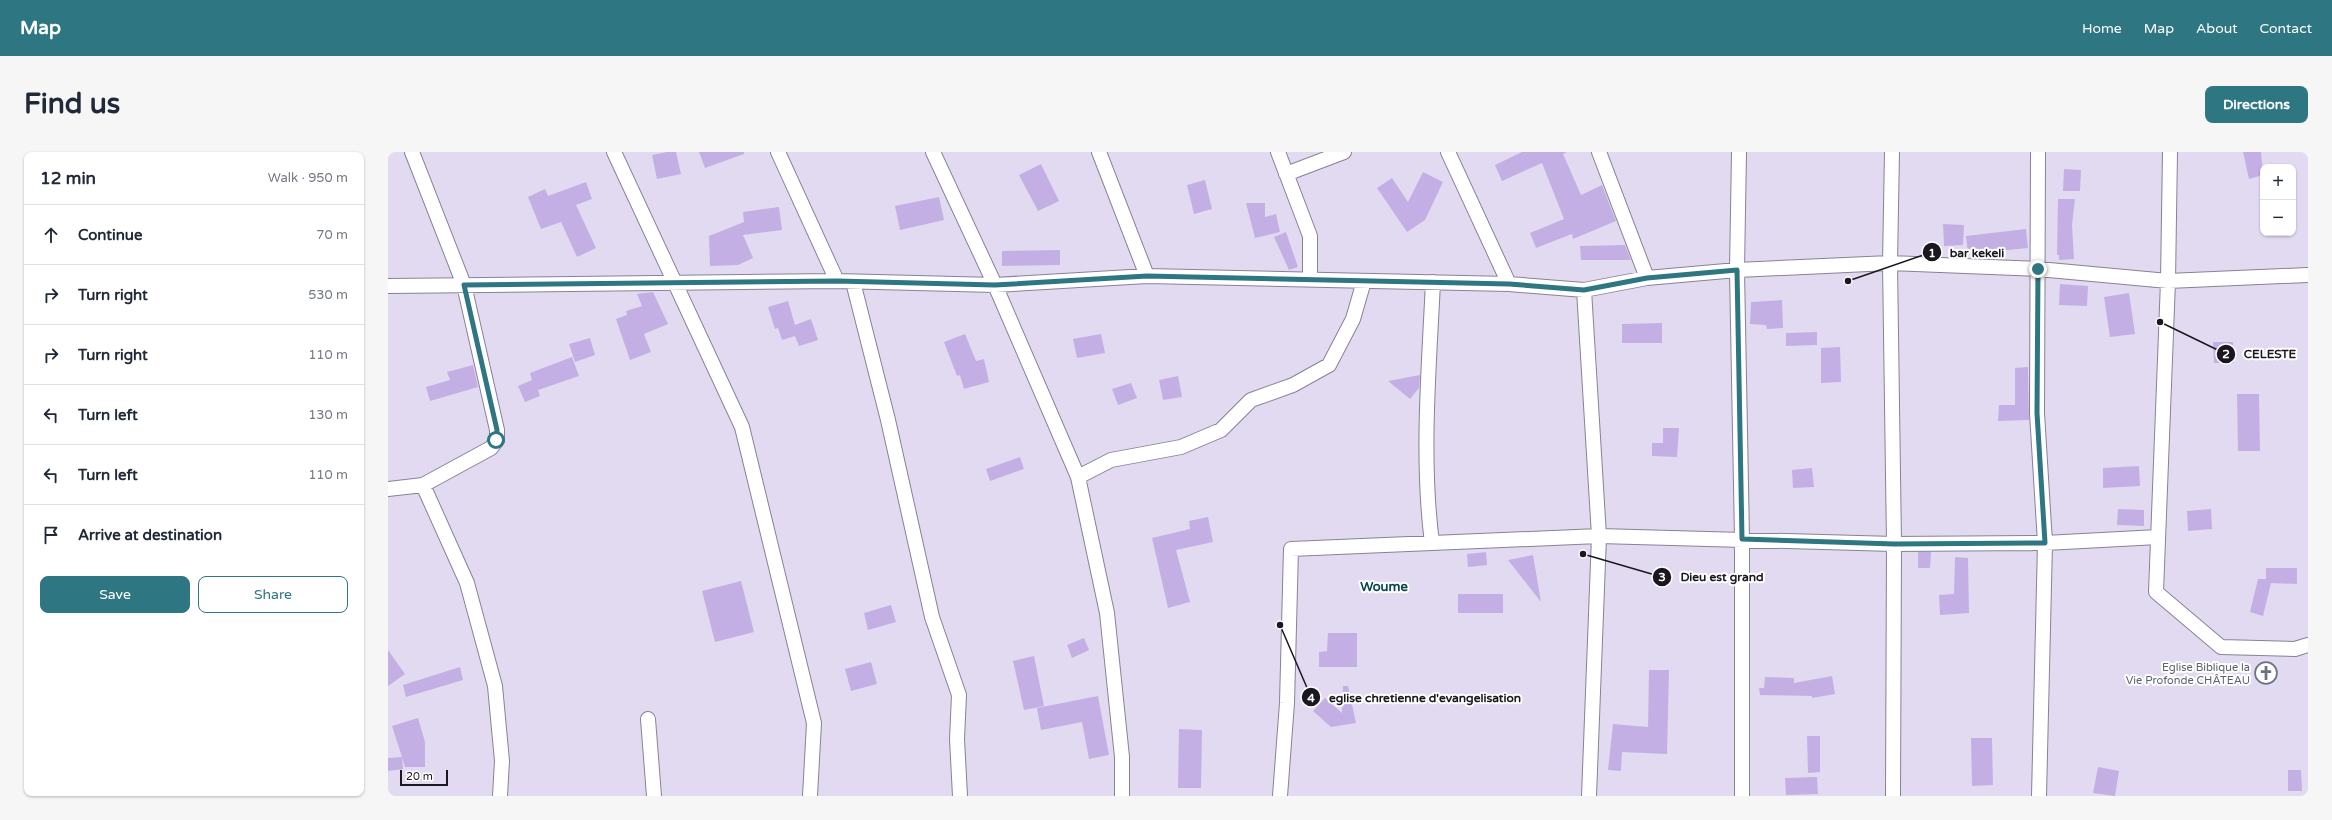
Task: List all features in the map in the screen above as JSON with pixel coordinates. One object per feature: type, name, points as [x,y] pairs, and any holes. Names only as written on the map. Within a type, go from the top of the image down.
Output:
[{"type":"street","points":[[388,489],[423,485],[491,448],[496,440],[497,430],[464,285],[412,152]]},
{"type":"street","points":[[614,152],[674,284],[742,427],[814,723],[810,796]]},
{"type":"street","points":[[778,152],[837,281]]},
{"type":"street","points":[[933,152],[995,285],[1078,477],[1107,614],[1122,757],[1122,796]]},
{"type":"street","points":[[1099,152],[1147,276]]},
{"type":"street","points":[[1278,152],[1310,236],[1310,280]]},
{"type":"street","points":[[1286,174],[1344,152]]},
{"type":"street","points":[[1448,152],[1509,284]]},
{"type":"street","points":[[1599,152],[1647,278]]},
{"type":"street","points":[[1739,152],[1737,270],[1742,539],[1742,796]]},
{"type":"street","points":[[1892,152],[1890,263],[1894,544],[1893,796]]},
{"type":"street","points":[[2038,152],[2037,413],[2045,543],[2039,796]]},
{"type":"street","points":[[2170,152],[2168,281],[2156,592],[2221,647],[2295,649],[2308,645]]},
{"type":"street","points":[[388,286],[837,281],[995,285],[1147,276],[1509,284],[1584,290],[1647,278],[1737,270],[1890,263],[2038,269],[2168,281],[2308,275]]},
{"type":"street","points":[[1078,477],[1111,460],[1182,447],[1221,430],[1251,400],[1293,385],[1329,364],[1353,319],[1364,281]]},
{"type":"street","points":[[853,282],[888,420],[932,617],[959,696],[957,739],[960,796]]},
{"type":"street","points":[[1432,543],[1429,516],[1428,471],[1433,282]]},
{"type":"street","points":[[1584,290],[1599,536],[1589,796]]},
{"type":"street","points":[[423,485],[467,583],[495,686],[502,761],[500,796]]},
{"type":"street","points":[[1280,796],[1287,703],[1291,549],[1599,536],[1894,544],[2045,543],[2158,537]]},
{"type":"street","points":[[648,719],[654,796]]},
{"type":"building","points":[[676,152],[681,174],[657,179],[652,155]]},
{"type":"building","points":[[699,152],[744,152],[744,154],[705,168]]},
{"type":"building","points":[[1522,152],[1567,152],[1563,154],[1581,195],[1602,185],[1616,221],[1573,239],[1572,234],[1536,248],[1530,233],[1564,219],[1542,163],[1502,181],[1495,165]]},
{"type":"building","points":[[2243,152],[2261,152],[2262,164],[2260,164],[2260,176],[2249,179]]},
{"type":"building","points":[[1041,164],[1059,201],[1038,211],[1019,175]]},
{"type":"building","points":[[2064,169],[2081,170],[2080,191],[2063,191]]},
{"type":"building","points":[[1423,172],[1443,182],[1425,220],[1407,232],[1377,188],[1392,178],[1408,202]]},
{"type":"building","points":[[1205,180],[1212,209],[1194,214],[1187,185]]},
{"type":"building","points":[[586,182],[592,199],[576,205],[596,248],[577,257],[561,222],[541,229],[528,197],[545,189],[548,196]]},
{"type":"building","points":[[939,197],[944,220],[900,230],[895,206]]},
{"type":"building","points":[[2058,199],[2075,199],[2072,225],[2074,259],[2059,260],[2059,255],[2057,255]]},
{"type":"building","points":[[1246,203],[1265,203],[1265,217],[1276,214],[1280,232],[1255,238]]},
{"type":"building","points":[[779,207],[782,230],[743,235],[753,258],[738,265],[710,266],[709,236],[744,222],[743,212]]},
{"type":"building","points":[[1943,224],[1964,225],[1963,245],[1944,246]]},
{"type":"building","points":[[2026,229],[2028,248],[1968,254],[1966,236]]},
{"type":"building","points":[[1286,232],[1298,267],[1289,270],[1274,237]]},
{"type":"building","points":[[1625,245],[1631,260],[1581,260],[1580,246]]},
{"type":"building","points":[[1060,250],[1060,265],[1002,266],[1002,251]]},
{"type":"building","points":[[2060,284],[2088,286],[2087,306],[2059,305]]},
{"type":"building","points":[[653,292],[668,324],[644,334],[651,352],[630,360],[616,319],[627,315],[626,311],[642,306],[637,294]]},
{"type":"building","points":[[2129,293],[2135,334],[2110,337],[2104,297]]},
{"type":"building","points":[[1782,300],[1783,328],[1767,329],[1766,325],[1750,324],[1751,302]]},
{"type":"building","points":[[788,301],[795,325],[811,319],[818,340],[799,346],[795,336],[782,340],[778,328],[775,329],[768,307]]},
{"type":"building","points":[[1662,323],[1662,343],[1622,343],[1622,324]]},
{"type":"building","points":[[1817,332],[1817,345],[1786,346],[1786,333]]},
{"type":"building","points":[[965,334],[976,361],[984,359],[989,382],[964,389],[960,375],[957,376],[944,342]]},
{"type":"building","points":[[1101,334],[1105,353],[1077,358],[1073,339]]},
{"type":"building","points":[[590,338],[595,355],[575,362],[569,344]]},
{"type":"building","points":[[2213,342],[2233,342],[2234,363],[2214,363]]},
{"type":"building","points":[[1840,347],[1841,382],[1821,383],[1821,348]]},
{"type":"building","points":[[572,357],[579,376],[538,390],[540,396],[525,402],[518,386],[532,380],[530,373]]},
{"type":"building","points":[[473,365],[478,387],[430,401],[426,387],[450,380],[447,372]]},
{"type":"building","points":[[2028,367],[2029,420],[1998,421],[1999,405],[2015,405],[2015,368]]},
{"type":"building","points":[[1420,375],[1419,388],[1410,399],[1388,381]]},
{"type":"building","points":[[1178,376],[1182,397],[1163,400],[1159,380]]},
{"type":"building","points":[[1131,383],[1137,398],[1118,405],[1112,389]]},
{"type":"building","points":[[2237,394],[2259,394],[2260,451],[2238,451]]},
{"type":"building","points":[[1663,428],[1679,428],[1677,457],[1652,456],[1652,443],[1663,443]]},
{"type":"building","points":[[1020,457],[1024,469],[990,481],[986,469]]},
{"type":"building","points":[[2139,466],[2140,486],[2103,488],[2103,468]]},
{"type":"building","points":[[1812,468],[1814,487],[1793,488],[1792,470]]},
{"type":"building","points":[[2118,509],[2144,510],[2144,526],[2117,525]]},
{"type":"building","points":[[2211,509],[2212,529],[2188,531],[2187,511]]},
{"type":"building","points":[[1208,517],[1213,542],[1176,550],[1190,602],[1168,608],[1152,538],[1190,529],[1189,521]]},
{"type":"building","points":[[1486,552],[1487,565],[1468,567],[1467,554]]},
{"type":"building","points":[[1918,552],[1931,552],[1930,568],[1918,568]]},
{"type":"building","points":[[1533,555],[1541,602],[1508,560]]},
{"type":"building","points":[[1955,557],[1968,558],[1969,613],[1940,615],[1939,595],[1954,594]]},
{"type":"building","points":[[2266,568],[2297,568],[2297,584],[2271,583],[2263,616],[2250,612],[2258,579],[2266,579]]},
{"type":"building","points":[[741,581],[754,632],[715,642],[702,591]]},
{"type":"building","points":[[1458,594],[1503,594],[1503,613],[1458,613]]},
{"type":"building","points":[[891,605],[896,622],[868,630],[864,613]]},
{"type":"building","points":[[1328,633],[1357,633],[1357,667],[1319,667],[1319,652],[1327,651]]},
{"type":"building","points":[[1084,638],[1089,650],[1072,658],[1067,645]]},
{"type":"building","points":[[388,650],[405,674],[388,686]]},
{"type":"building","points":[[1034,656],[1044,706],[1024,710],[1013,661]]},
{"type":"building","points":[[871,662],[877,684],[851,691],[845,669]]},
{"type":"building","points":[[460,667],[463,680],[406,697],[403,685]]},
{"type":"building","points":[[1649,670],[1669,670],[1667,754],[1622,752],[1621,771],[1608,770],[1613,724],[1648,727]]},
{"type":"building","points":[[1832,676],[1835,694],[1812,698],[1812,696],[1760,695],[1759,688],[1764,688],[1765,677],[1794,678],[1794,683]]},
{"type":"building","points":[[1343,686],[1348,686],[1356,723],[1331,727],[1313,711],[1325,698],[1342,713]]},
{"type":"building","points":[[1098,696],[1109,755],[1089,759],[1082,722],[1041,730],[1037,708]]},
{"type":"building","points":[[418,718],[425,742],[425,767],[405,767],[392,726]]},
{"type":"building","points":[[1179,729],[1202,730],[1201,788],[1178,788]]},
{"type":"building","points":[[1807,736],[1820,736],[1820,772],[1808,773]]},
{"type":"building","points":[[1971,738],[1992,738],[1993,785],[1972,786]]},
{"type":"building","points":[[402,757],[403,769],[388,771],[388,758]]},
{"type":"building","points":[[2098,767],[2119,771],[2115,796],[2093,793]]},
{"type":"building","points":[[2288,770],[2301,770],[2302,791],[2288,791]]},
{"type":"building","points":[[1817,777],[1818,794],[1786,795],[1785,778]]},
{"type":"place","name":"bar kekeli","points":[[1848,281]]},
{"type":"place","name":"CELESTE","points":[[2160,322]]},
{"type":"place","name":"Dieu est grand","points":[[1583,554]]},
{"type":"place","name":"eglise chretienne d'evangelisation","points":[[1280,625]]},
{"type":"place","name":"Eglise Biblique la Vie Profonde CHÂTEAU","points":[[2266,673]]},
{"type":"district","name":"Woume","points":[[1384,587]]},
{"type":"route","points":[[496,440],[497,430],[464,285],[674,284],[837,281],[995,285],[1147,276],[1260,280],[1509,284],[1584,290],[1647,278],[1737,270],[1742,539],[1894,544],[2045,543],[2037,413],[2038,269]]}]
